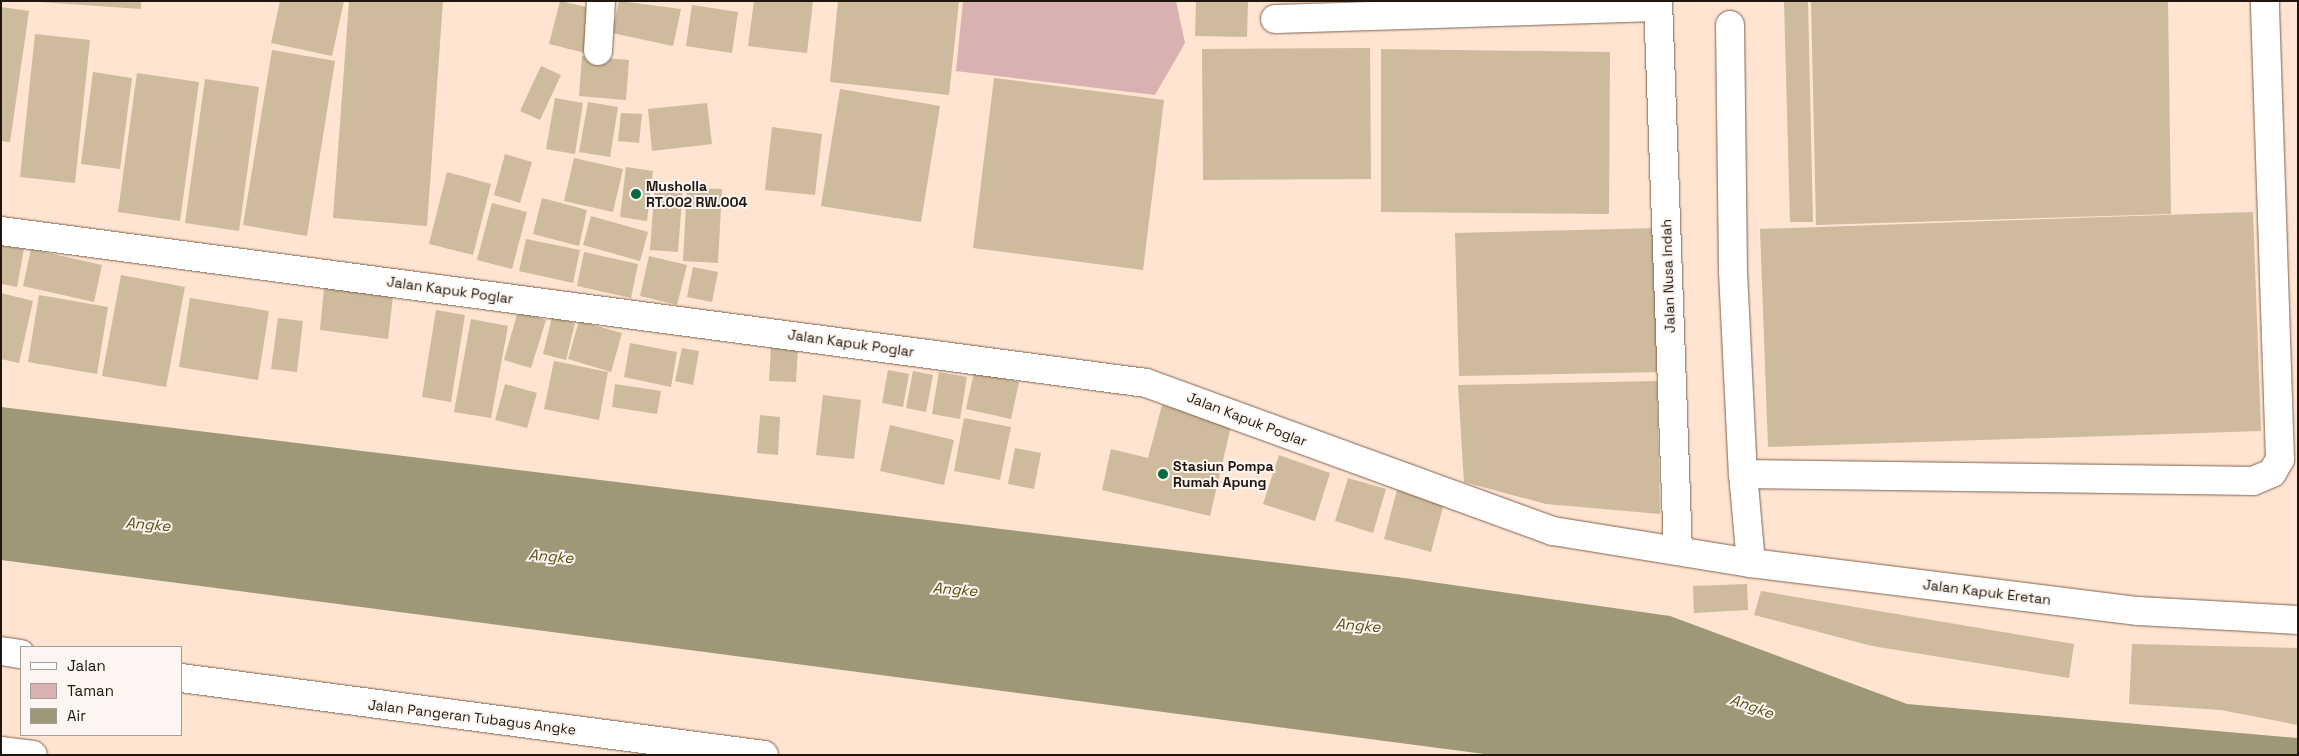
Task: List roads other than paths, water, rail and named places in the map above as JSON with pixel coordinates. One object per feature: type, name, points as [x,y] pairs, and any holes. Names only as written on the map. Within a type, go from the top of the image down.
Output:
[{"type":"street","points":[[598,51],[601,1]]},
{"type":"street","points":[[1743,474],[2253,481],[2272,474],[2280,459],[2265,1]]},
{"type":"street","points":[[1275,19],[1658,4]]},
{"type":"street","name":"Jalan Nusa Indah","points":[[1658,4],[1678,551]]},
{"type":"street","points":[[1730,25],[1733,272],[1743,474],[1751,563]]},
{"type":"street","name":"Jalan Kapuk Poglar","points":[[1,231],[1146,383],[1509,518],[1553,531],[1678,551]]},
{"type":"street","name":"Jalan Kapuk Eretan","points":[[1678,551],[1751,563],[2138,611],[2298,620]]},
{"type":"street","points":[[1,651],[20,654]]},
{"type":"street","name":"Jalan Pangeran Tubagus Angke","points":[[182,678],[764,755]]},
{"type":"street","points":[[1,751],[33,755]]},
{"type":"water","name":"Angke","points":[[1,407],[1404,578],[1670,616],[1907,704],[2298,738],[2298,755],[1492,755],[1,560]]},
{"type":"place","name":"Musholla RT.002 RW.004","points":[[636,194]]},
{"type":"place","name":"Stasiun Pompa Rumah Apung","points":[[1163,474]]}]
